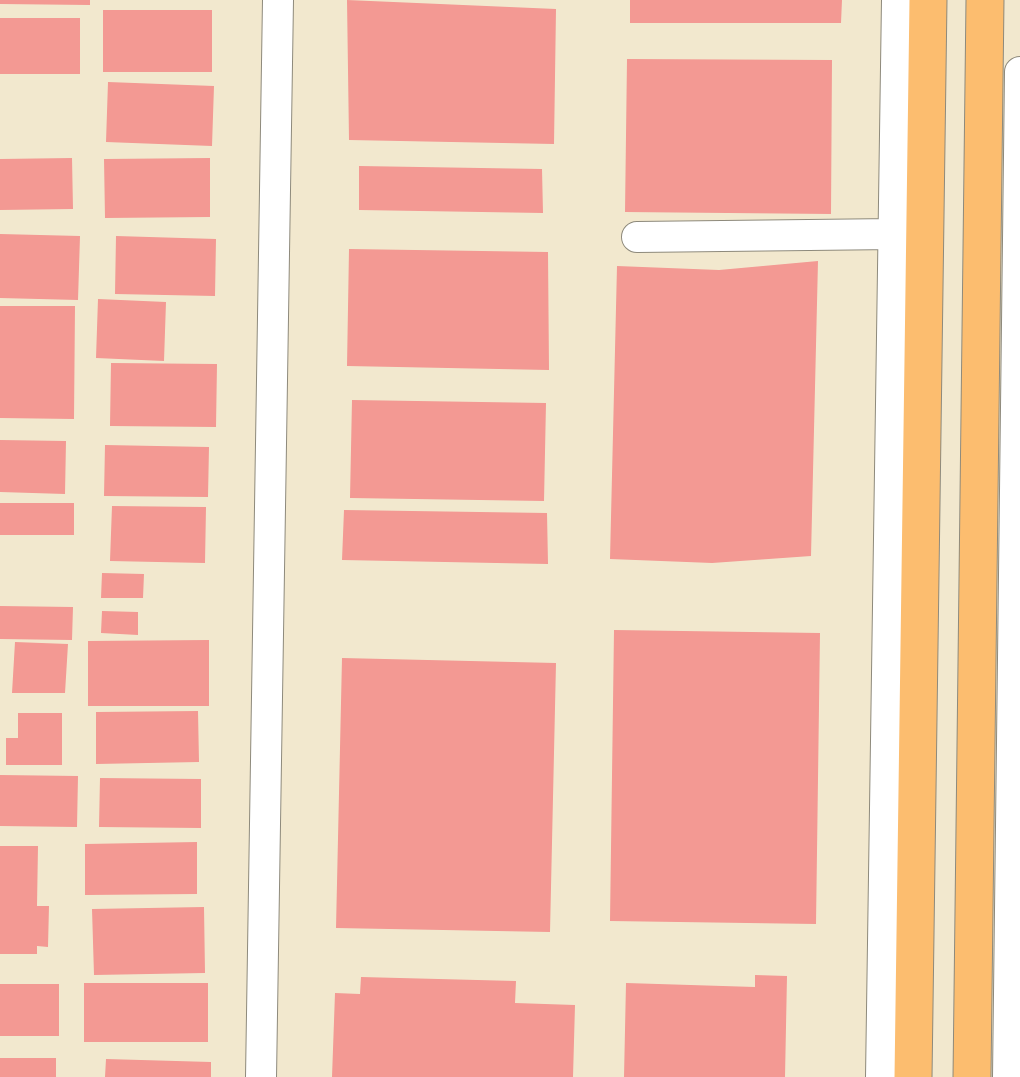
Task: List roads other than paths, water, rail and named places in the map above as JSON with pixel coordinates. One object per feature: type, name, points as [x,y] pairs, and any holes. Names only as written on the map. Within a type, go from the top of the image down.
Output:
[{"type":"main road","points":[[913,1077],[928,0]]},
{"type":"main road","points":[[972,1077],[985,0]]},
{"type":"street","points":[[261,1077],[278,0]]},
{"type":"street","points":[[881,1077],[897,0]]},
{"type":"street","points":[[1008,1077],[1020,72]]},
{"type":"street","points":[[637,237],[894,234]]}]
